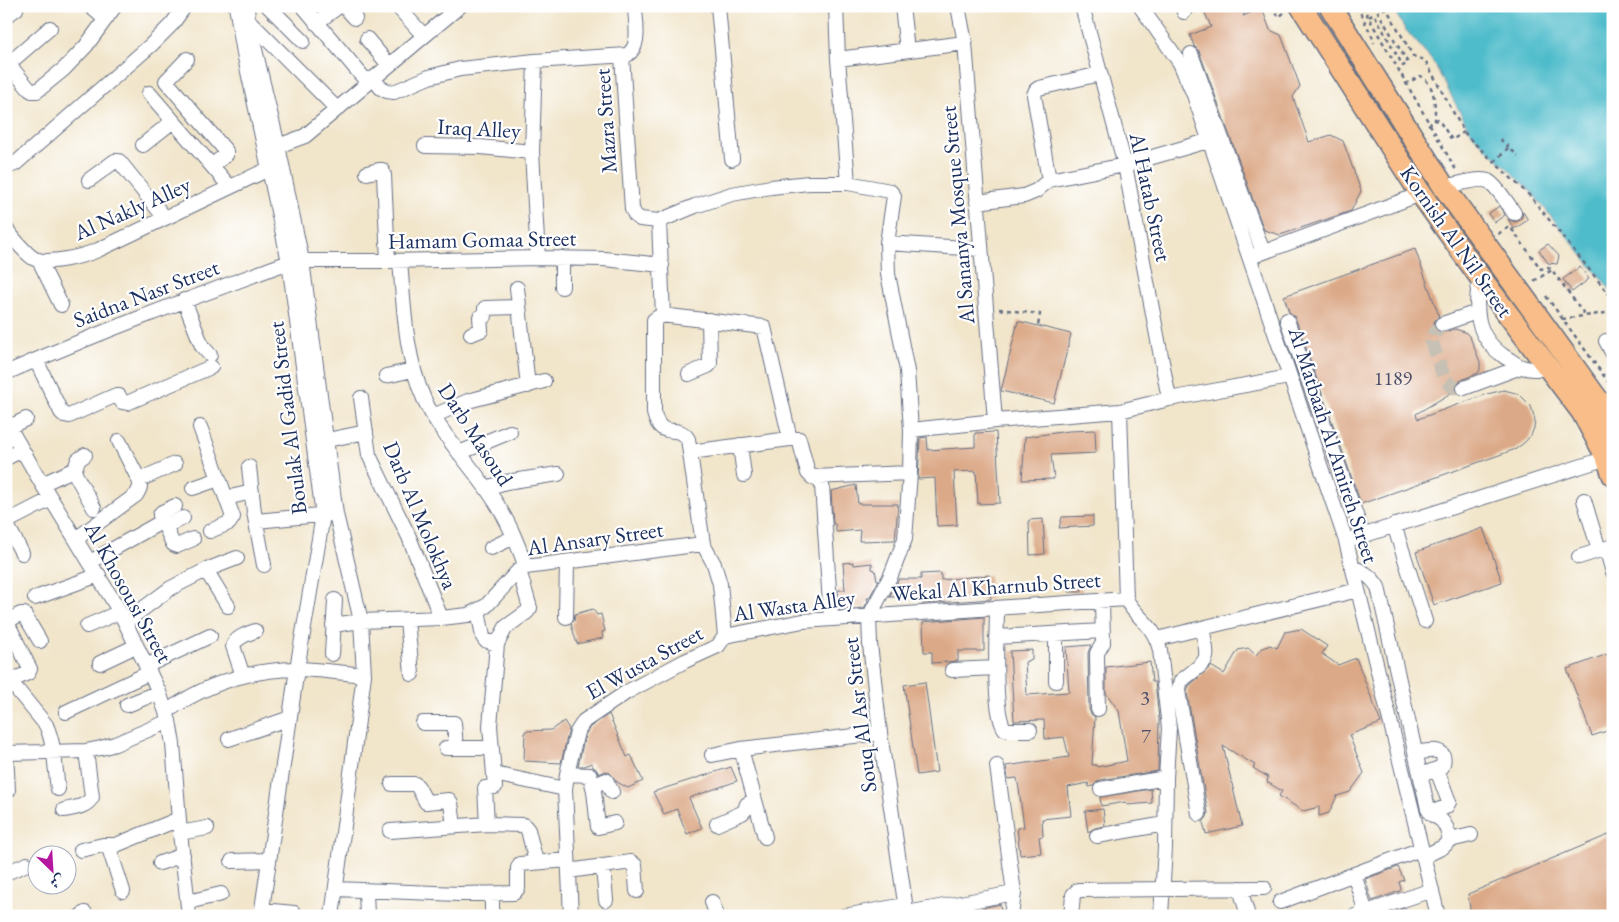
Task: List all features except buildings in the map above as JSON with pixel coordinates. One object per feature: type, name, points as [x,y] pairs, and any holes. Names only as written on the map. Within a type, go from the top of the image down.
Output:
[{"type":"highway","name":"Kornish Al Nil Street","points":[[1301,6],[1422,194],[1480,277],[1582,412],[1610,467]]},
{"type":"highway","name":"Kornish Al Nil Street","points":[[1330,6],[1454,185],[1612,422]]},
{"type":"street","points":[[90,6],[105,19]]},
{"type":"street","points":[[50,28],[7,64],[32,91],[37,91],[64,69],[86,46],[115,6]]},
{"type":"street","points":[[6,165],[15,164],[150,45],[172,24],[185,6]]},
{"type":"street","name":"Boulak Al Gadid Street","points":[[236,6],[244,53],[275,166],[296,262],[327,440],[329,514],[297,669],[262,913]]},
{"type":"street","points":[[268,6],[303,41]]},
{"type":"street","points":[[303,6],[316,23],[371,81],[381,88],[394,92],[429,77],[460,69],[535,61],[622,56]]},
{"type":"street","points":[[316,23],[339,6]]},
{"type":"street","points":[[344,6],[355,18]]},
{"type":"street","points":[[397,6],[424,36]]},
{"type":"street","points":[[278,146],[305,136],[460,6]]},
{"type":"street","name":"Mazra Street","points":[[634,6],[636,43],[632,52],[622,56],[632,209],[640,219],[659,221]]},
{"type":"street","points":[[718,6],[732,159]]},
{"type":"street","points":[[790,439],[765,328],[761,325],[709,320],[659,318],[662,265],[659,221],[695,206],[732,194],[761,188],[809,183],[848,183],[838,58],[836,6]]},
{"type":"street","points":[[902,6],[907,50]]},
{"type":"street","name":"Al Sananya Mosque Street","points":[[958,6],[965,42],[995,421]]},
{"type":"street","name":"Al Hatab Street","points":[[1082,6],[1125,165],[1169,400]]},
{"type":"street","name":"Al Matbaah Al Amireh Street","points":[[1140,6],[1180,63],[1194,94],[1346,540],[1438,916]]},
{"type":"street","points":[[247,13],[337,109]]},
{"type":"street","name":"Boulak Al Gadid Street","points":[[247,13],[278,146],[275,166]]},
{"type":"street","points":[[367,39],[389,65]]},
{"type":"street","points":[[838,58],[965,42]]},
{"type":"street","points":[[1191,54],[1263,252]]},
{"type":"street","points":[[187,59],[166,81],[225,150],[226,155],[212,165]]},
{"type":"street","points":[[535,61],[532,152],[538,258]]},
{"type":"street","points":[[1049,180],[1034,95],[1036,90],[1100,74]]},
{"type":"street","points":[[149,93],[230,187]]},
{"type":"street","points":[[143,145],[173,120]]},
{"type":"street","points":[[977,202],[1031,194],[1049,180],[1125,165],[1211,140]]},
{"type":"street","name":"Iraq Alley","points":[[424,146],[480,147],[532,152]]},
{"type":"street","points":[[89,180],[115,161],[119,161],[165,218]]},
{"type":"street","name":"Al Nakly Alley","points":[[39,260],[46,261],[89,254],[275,166]]},
{"type":"street","name":"Darb Masoud","points":[[368,173],[382,170],[384,175],[394,261],[407,338],[414,370],[424,398],[433,416],[502,512],[514,538],[523,568],[530,608],[506,627],[497,644]]},
{"type":"street","points":[[1454,185],[1479,180],[1488,181],[1514,213]]},
{"type":"street","name":"Souq Al Asr Street","points":[[848,183],[890,191],[894,194],[895,198],[887,243],[888,274],[908,371],[912,430],[910,473],[905,539],[891,575],[869,617],[870,644],[880,733],[906,911]]},
{"type":"street","points":[[1249,257],[1422,194]]},
{"type":"street","points":[[8,234],[27,252],[39,260],[61,306]]},
{"type":"street","points":[[887,243],[980,249]]},
{"type":"street","points":[[562,258],[562,286]]},
{"type":"street","name":"Hamam Gomaa Street","points":[[296,262],[562,258],[604,259],[662,265]]},
{"type":"street","name":"Boulak Al Gadid Street","points":[[296,262],[329,514]]},
{"type":"street","name":"Saidna Nasr Street","points":[[6,373],[91,336],[184,300],[296,262]]},
{"type":"street","points":[[1480,277],[1477,312],[1480,324],[1492,345],[1500,354],[1521,367],[1549,369]]},
{"type":"street","points":[[517,288],[528,386]]},
{"type":"street","points":[[36,360],[64,415],[69,416],[114,396],[119,396],[122,402],[127,402],[210,361],[184,300]]},
{"type":"street","points":[[472,334],[481,330],[480,317],[485,316],[485,308],[518,307]]},
{"type":"street","points":[[1442,324],[1477,312]]},
{"type":"street","name":"El Wusta Street","points":[[571,916],[565,789],[577,732],[584,721],[627,692],[685,661],[718,646],[725,636],[720,584],[714,564],[703,544],[688,439],[680,431],[667,431],[660,427],[656,422],[654,414],[659,318]]},
{"type":"street","points":[[689,374],[710,364],[709,320]]},
{"type":"street","points":[[1287,320],[1363,535]]},
{"type":"street","points":[[1606,341],[1613,354]]},
{"type":"street","points":[[1464,388],[1521,367]]},
{"type":"street","points":[[386,376],[414,370]]},
{"type":"street","points":[[912,430],[995,421],[1120,412],[1169,400],[1289,377]]},
{"type":"street","points":[[433,416],[468,401],[544,382]]},
{"type":"street","name":"Darb Al Molokhya","points":[[361,398],[369,455],[409,537],[441,618]]},
{"type":"street","points":[[1120,412],[1126,599],[1149,626],[1157,639],[1160,650],[1169,728],[1160,916]]},
{"type":"street","points":[[8,424],[26,419]]},
{"type":"street","name":"Al Khosousi Street","points":[[8,424],[42,484],[123,617],[159,692],[173,744],[188,909]]},
{"type":"street","points":[[200,427],[233,517],[229,523],[210,531]]},
{"type":"street","points":[[327,440],[366,432]]},
{"type":"street","points":[[459,453],[510,432]]},
{"type":"street","points":[[690,452],[797,438],[800,440],[807,470],[812,477],[819,479],[822,485],[831,619]]},
{"type":"street","points":[[76,539],[136,495],[140,490],[139,480],[120,441]]},
{"type":"street","points":[[740,445],[744,475]]},
{"type":"street","points":[[6,458],[22,450]]},
{"type":"street","points":[[42,484],[73,470],[81,456],[85,455]]},
{"type":"street","points":[[139,480],[175,464]]},
{"type":"street","points":[[249,467],[264,565]]},
{"type":"street","points":[[1346,540],[1394,525],[1610,467]]},
{"type":"street","points":[[73,470],[94,508]]},
{"type":"street","points":[[812,477],[910,473]]},
{"type":"street","points":[[486,488],[506,482],[558,474]]},
{"type":"street","points":[[193,488],[219,480]]},
{"type":"street","points":[[226,498],[252,492]]},
{"type":"street","points":[[22,553],[6,523],[51,499]]},
{"type":"street","points":[[1584,500],[1606,548],[1613,572]]},
{"type":"street","points":[[175,506],[162,512],[160,516],[174,545],[193,539]]},
{"type":"street","points":[[256,521],[329,514],[361,622],[364,675],[332,916]]},
{"type":"street","points":[[90,562],[164,524],[183,518]]},
{"type":"street","points":[[1394,525],[1425,621]]},
{"type":"street","points":[[491,548],[514,538]]},
{"type":"street","name":"Al Ansary Street","points":[[334,625],[468,615],[492,600],[523,568],[703,544]]},
{"type":"street","points":[[1579,557],[1606,548]]},
{"type":"street","points":[[87,626],[123,617],[171,588],[206,570],[237,558]]},
{"type":"street","points":[[566,617],[567,562]]},
{"type":"street","points":[[1352,567],[1368,574],[1378,587],[1430,813],[1445,825],[1450,840]]},
{"type":"street","points":[[206,570],[228,606]]},
{"type":"street","points":[[35,598],[99,575]]},
{"type":"street","points":[[1157,639],[1358,590]]},
{"type":"street","name":"Wekal Al Kharnub Street","points":[[869,617],[1126,599]]},
{"type":"street","points":[[332,654],[335,600]]},
{"type":"street","points":[[1098,708],[1097,653],[1103,643],[1102,600]]},
{"type":"street","points":[[997,608],[997,692],[1002,726],[1009,730],[1030,730]]},
{"type":"street","points":[[478,610],[483,637],[485,640],[497,644],[490,726],[494,786],[485,788],[487,824]]},
{"type":"street","points":[[40,641],[24,614],[7,621],[30,669],[28,673],[8,682],[46,725],[53,752],[58,789]]},
{"type":"street","name":"Al Wasta Alley","points":[[725,636],[803,621],[869,617]]},
{"type":"street","points":[[407,620],[412,674]]},
{"type":"street","points":[[1197,629],[1207,655],[1205,662],[1181,681],[1178,691],[1199,814]]},
{"type":"street","points":[[242,676],[233,646],[238,638],[255,631]]},
{"type":"street","points":[[996,637],[1103,632]]},
{"type":"street","points":[[1056,634],[1056,681]]},
{"type":"street","points":[[66,712],[210,636]]},
{"type":"street","points":[[100,663],[136,646]]},
{"type":"street","points":[[952,670],[996,668]]},
{"type":"street","points":[[8,791],[6,753],[86,751],[115,744],[167,717],[182,700],[202,690],[242,676],[297,669],[364,675]]},
{"type":"street","points":[[1164,688],[1179,685]]},
{"type":"street","points":[[127,704],[159,692]]},
{"type":"street","points":[[229,739],[290,718]]},
{"type":"street","points":[[423,723],[454,723],[451,748],[491,748]]},
{"type":"street","points":[[712,755],[741,749],[880,733]]},
{"type":"street","points":[[741,749],[765,837]]},
{"type":"street","points":[[1416,753],[1432,749],[1441,753],[1444,762],[1438,770],[1421,775]]},
{"type":"street","points":[[64,810],[85,805],[92,797],[86,751]]},
{"type":"street","points":[[997,766],[1014,893],[1011,916]]},
{"type":"street","points":[[1430,813],[1446,807],[1449,802],[1438,770]]},
{"type":"street","points":[[494,774],[565,789]]},
{"type":"street","points":[[567,774],[590,775],[598,827],[615,823]]},
{"type":"street","points":[[1101,789],[1166,778]]},
{"type":"street","points":[[593,786],[606,780],[612,792]]},
{"type":"street","points":[[392,784],[415,784],[426,802],[448,800],[451,804],[454,826]]},
{"type":"street","points":[[717,824],[742,813],[747,804],[755,801]]},
{"type":"street","points":[[390,831],[487,824],[526,826],[536,862]]},
{"type":"street","points":[[1097,836],[1164,824]]},
{"type":"street","points":[[81,850],[116,845],[179,826],[207,828]]},
{"type":"street","points":[[1280,902],[1354,874],[1443,847],[1450,840],[1471,835]]},
{"type":"street","points":[[108,845],[123,891]]},
{"type":"street","points":[[160,863],[183,855]]},
{"type":"street","points":[[232,860],[269,860]]},
{"type":"street","points":[[336,889],[492,895],[516,892],[518,888],[518,866],[522,863],[536,862],[568,866],[603,867],[631,862],[633,864],[637,891]]},
{"type":"street","points":[[6,873],[27,864]]},
{"type":"street","points":[[603,867],[606,900]]},
{"type":"street","points":[[1354,874],[1362,915],[1432,890]]},
{"type":"street","points":[[1240,888],[1248,916]]},
{"type":"street","points":[[1071,916],[1073,895],[1078,890],[1264,888]]},
{"type":"street","points":[[366,891],[367,916]]},
{"type":"street","points":[[844,916],[846,914],[906,911],[1014,893]]},
{"type":"street","points":[[188,909],[221,894]]},
{"type":"street","points":[[492,895],[492,916]]},
{"type":"street","points":[[262,913],[294,913]]},
{"type":"path","points":[[1271,6],[1279,17]]},
{"type":"path","points":[[1362,6],[1405,84],[1454,185]]},
{"type":"path","points":[[1368,17],[1374,14],[1404,66],[1408,63],[1378,12],[1386,7],[1413,56],[1425,60],[1464,132],[1530,196],[1613,299]]},
{"type":"path","points":[[1405,84],[1421,76],[1425,78],[1434,96],[1435,121]]},
{"type":"path","points":[[1443,126],[1452,140],[1464,132]]},
{"type":"path","points":[[1500,139],[1518,156]]},
{"type":"path","points":[[1494,162],[1508,148]]},
{"type":"path","points":[[1494,226],[1499,233]]},
{"type":"path","points":[[1496,236],[1507,228],[1511,228],[1541,268],[1548,267],[1552,270],[1585,315]]},
{"type":"path","points":[[1530,284],[1552,270]]},
{"type":"path","points":[[1546,296],[1613,388]]},
{"type":"path","points":[[985,308],[1040,314],[1038,326]]},
{"type":"path","points":[[1557,319],[1613,312]]},
{"type":"water","points":[[1392,6],[1613,6],[1613,293],[1529,189],[1469,129],[1435,65],[1405,29]]},
{"type":"tunnel","points":[[1442,324],[1434,334],[1432,343],[1445,380],[1453,387],[1464,388]]}]
